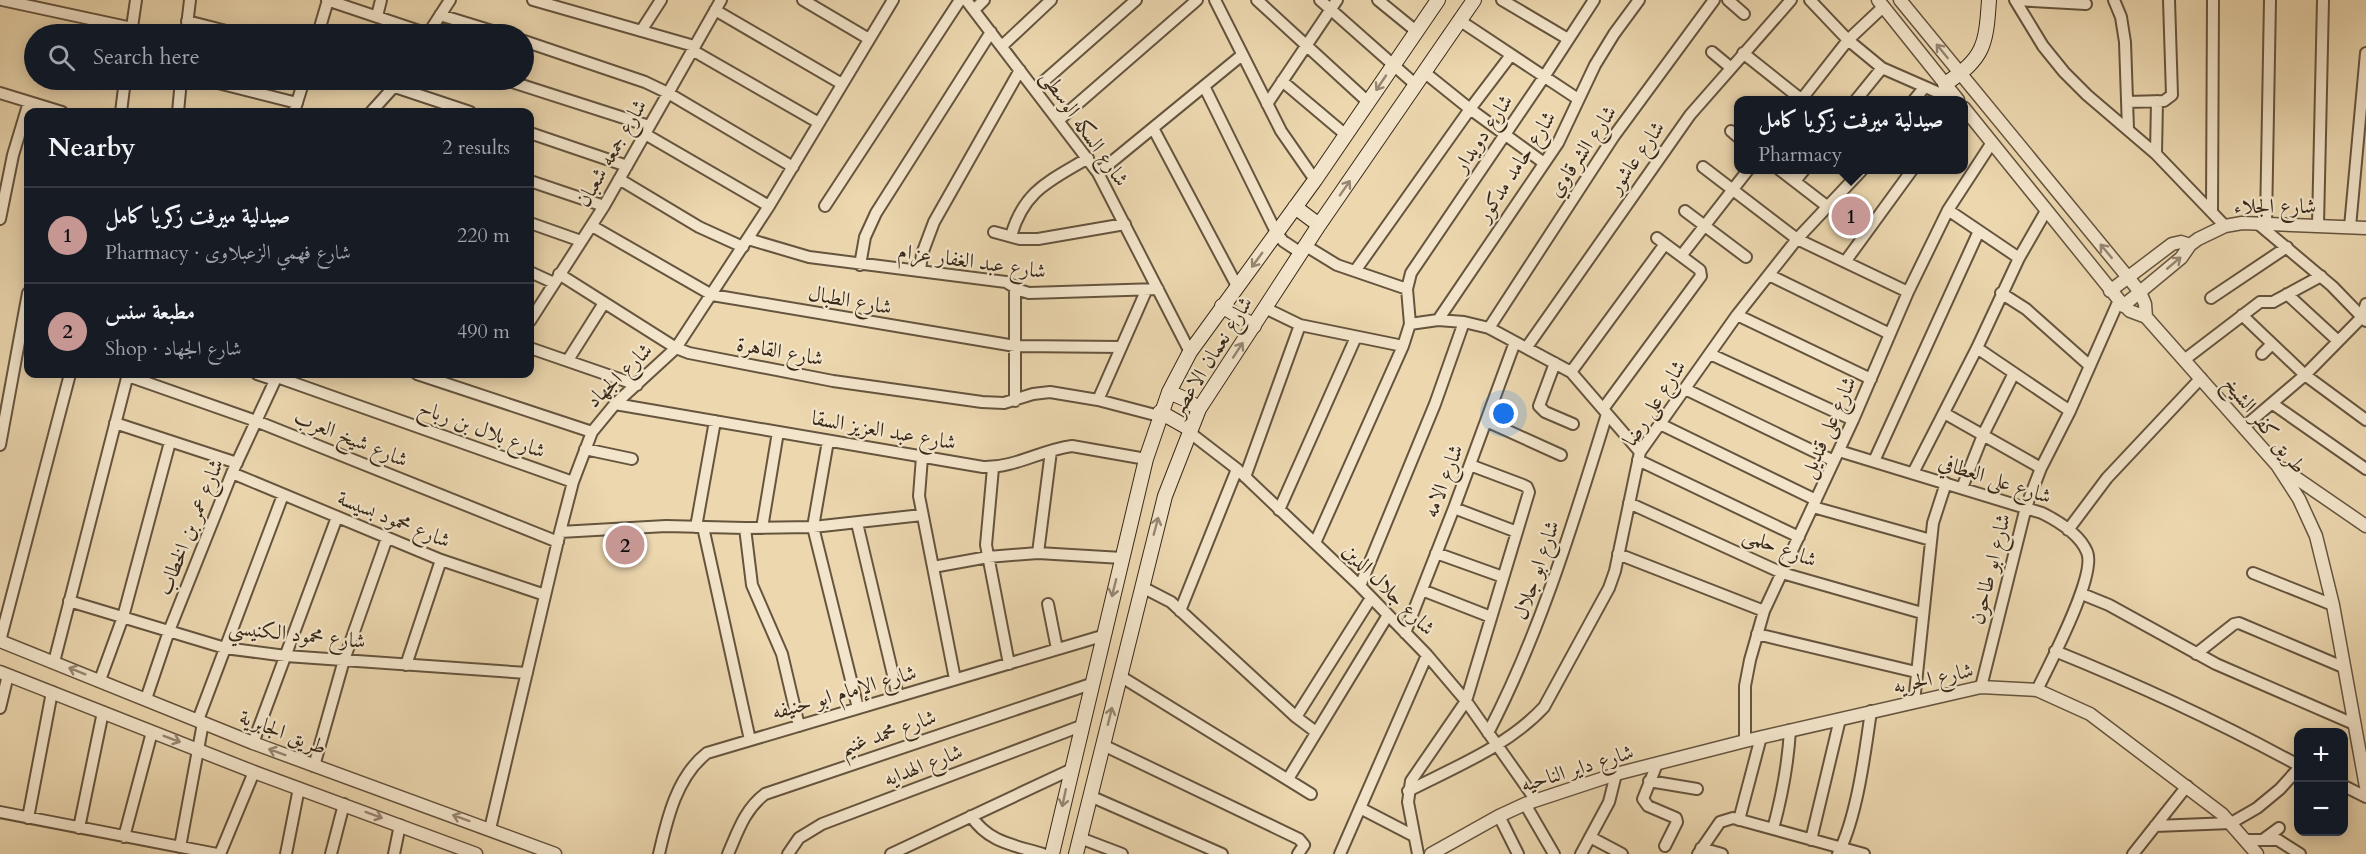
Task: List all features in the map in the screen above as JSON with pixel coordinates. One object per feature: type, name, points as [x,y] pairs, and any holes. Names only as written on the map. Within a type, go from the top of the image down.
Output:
[{"type":"main road","name":"شارع نعمان الاعصر","points":[[1052,854],[1070,770],[1146,459],[1169,392],[1190,352],[1315,180],[1438,0]]},
{"type":"main road","name":"شارع نعمان الاعصر","points":[[1076,854],[1147,562],[1165,496],[1189,430],[1199,409],[1303,249],[1474,0]]},
{"type":"main road","points":[[1945,84],[1960,74],[1981,51],[1987,29],[1989,0]]},
{"type":"main road","points":[[1295,207],[1319,225]]},
{"type":"main road","points":[[1222,306],[1254,326]]},
{"type":"main road","points":[[1169,392],[1199,409]]},
{"type":"main road","points":[[1160,414],[1189,430]]},
{"type":"main road","points":[[1122,558],[1147,562]]},
{"type":"street","points":[[2,0],[100,24]]},
{"type":"street","points":[[133,24],[136,0]]},
{"type":"street","points":[[188,24],[190,0]]},
{"type":"street","points":[[321,24],[328,0],[400,24]]},
{"type":"street","points":[[377,16],[381,0]]},
{"type":"street","points":[[434,24],[450,0]]},
{"type":"street","points":[[533,0],[693,48],[819,123]]},
{"type":"street","points":[[641,31],[661,0]]},
{"type":"street","name":"شارع جمعه شعبان","points":[[534,312],[604,206],[721,0]]},
{"type":"street","points":[[803,0],[869,39]]},
{"type":"street","points":[[825,206],[960,0]]},
{"type":"street","name":"شارع السكه الوسطى","points":[[966,0],[1098,173],[1190,352]]},
{"type":"street","points":[[974,10],[984,0]]},
{"type":"street","points":[[1002,46],[1052,0]]},
{"type":"street","points":[[1035,89],[1136,0]]},
{"type":"street","points":[[1059,120],[1197,0]]},
{"type":"street","points":[[1215,0],[1267,104],[1297,156],[1315,180]]},
{"type":"street","points":[[1257,0],[1368,102]]},
{"type":"street","points":[[1320,0],[1334,5],[1416,85]]},
{"type":"street","points":[[1378,0],[1416,31]]},
{"type":"street","points":[[1502,0],[1568,39]]},
{"type":"street","name":"شارع دويدار","points":[[1407,289],[1415,265],[1594,0]]},
{"type":"street","name":"شارع حامد مدكور","points":[[1438,320],[1558,143],[1578,99],[1609,42],[1639,0]]},
{"type":"street","name":"شارع الشرقاوي","points":[[1489,328],[1614,136],[1714,0]]},
{"type":"street","points":[[1728,0],[1744,14]]},
{"type":"street","name":"شارع عاشور","points":[[1527,347],[1690,115],[1791,0]]},
{"type":"street","points":[[1810,0],[1848,40],[1882,68],[1940,96]]},
{"type":"street","name":"طريق كفر الشيخ","points":[[1900,0],[2032,164],[2140,292],[2145,304],[2146,317]]},
{"type":"street","points":[[2015,0],[2043,46],[2064,72],[2087,95],[2156,154],[2225,226]]},
{"type":"street","points":[[2015,0],[2086,4]]},
{"type":"street","points":[[2114,0],[2121,17],[2125,42],[2128,129]]},
{"type":"street","points":[[2127,102],[2170,99],[2172,94],[2169,0]]},
{"type":"street","points":[[2212,212],[2213,0]]},
{"type":"street","points":[[2270,0],[2261,223],[2364,318]]},
{"type":"street","points":[[2318,225],[2323,0]]},
{"type":"street","name":"شارع الجهاد","points":[[490,829],[573,482],[592,432],[615,404],[676,348],[793,167],[869,39],[887,2]]},
{"type":"street","points":[[1804,96],[1848,40],[1881,3]]},
{"type":"street","name":"طريق كفر الشيخ","points":[[1881,3],[1954,96]]},
{"type":"street","points":[[1267,104],[1334,5]]},
{"type":"street","points":[[715,10],[842,84]]},
{"type":"street","points":[[440,15],[469,24]]},
{"type":"street","points":[[1460,20],[1578,99]]},
{"type":"street","points":[[188,21],[200,24]]},
{"type":"street","points":[[860,265],[865,237],[876,213],[991,32]]},
{"type":"street","points":[[534,44],[621,72],[668,93],[793,167]]},
{"type":"street","points":[[1712,52],[1730,67]]},
{"type":"street","points":[[1743,53],[1796,96]]},
{"type":"street","points":[[2350,227],[2366,53]]},
{"type":"street","points":[[1098,173],[1242,55]]},
{"type":"street","points":[[1355,271],[1511,55]]},
{"type":"street","points":[[1859,96],[1882,68]]},
{"type":"street","points":[[920,271],[922,254],[934,222],[1020,70]]},
{"type":"street","points":[[1424,72],[1504,135],[1544,163]]},
{"type":"street","points":[[1282,81],[1346,135]]},
{"type":"street","points":[[1204,86],[1276,232],[1283,241],[1329,261],[1407,289],[1410,324],[1403,346],[1315,543]]},
{"type":"street","points":[[1917,96],[1924,88]]},
{"type":"street","points":[[122,108],[124,90]]},
{"type":"street","points":[[178,108],[181,90]]},
{"type":"street","points":[[238,90],[296,108],[301,90]]},
{"type":"street","points":[[375,108],[391,90]]},
{"type":"street","points":[[415,90],[460,108]]},
{"type":"street","points":[[534,90],[647,130],[769,206]]},
{"type":"street","points":[[0,93],[49,108]]},
{"type":"street","points":[[2156,154],[2157,101]]},
{"type":"street","points":[[27,108],[29,102]]},
{"type":"street","name":"طريق كفر الشيخ","points":[[1968,115],[2117,299],[2130,311],[2146,317],[2277,465],[2299,499],[2316,536],[2333,605],[2366,787]]},
{"type":"street","points":[[0,219],[24,120]]},
{"type":"street","points":[[1153,128],[1237,286]]},
{"type":"street","points":[[534,134],[627,166]]},
{"type":"street","name":"شارع على قنديل","points":[[1744,741],[1745,686],[1764,611],[1837,456],[1908,292],[1948,210],[1991,144]]},
{"type":"street","points":[[1011,236],[1020,210],[1030,196],[1043,185],[1088,158]]},
{"type":"street","points":[[2016,176],[2032,164]]},
{"type":"street","points":[[1703,167],[1797,239],[1908,292]]},
{"type":"street","points":[[1571,372],[1661,241],[1681,256],[1745,174]]},
{"type":"street","points":[[1785,174],[1828,207]]},
{"type":"street","points":[[1795,181],[1801,174]]},
{"type":"street","name":"شارع على رضا","points":[[1408,791],[1497,745],[1544,707],[1609,588],[1639,456],[1737,315],[1797,239],[1858,174]]},
{"type":"street","points":[[1845,262],[1909,174]]},
{"type":"street","name":"شارع عبد الغفار عزام","points":[[619,179],[699,227],[746,243],[808,257],[1006,282],[1029,293],[1158,289]]},
{"type":"street","points":[[534,181],[604,206]]},
{"type":"street","points":[[1948,210],[2019,258]]},
{"type":"street","points":[[1685,211],[1746,257]]},
{"type":"street","points":[[1913,473],[1977,348],[2001,293],[2046,211]]},
{"type":"street","name":"شارع الجلاء","points":[[2117,299],[2140,292],[2181,258],[2190,245],[2225,226],[2261,223],[2366,228]]},
{"type":"street","points":[[534,224],[581,241]]},
{"type":"street","points":[[994,232],[1038,239],[1125,224]]},
{"type":"street","name":"شارع الطبال","points":[[592,226],[712,295],[1015,346],[1121,347]]},
{"type":"street","points":[[1874,461],[1978,231]]},
{"type":"street","name":"شارع الجلاء","points":[[2117,299],[2128,277],[2172,244],[2181,242],[2190,245]]},
{"type":"street","points":[[2211,298],[2287,247]]},
{"type":"street","name":"شارع ابو جلال","points":[[1488,733],[1514,683],[1546,606],[1605,412],[1701,276],[1700,270],[1681,256]]},
{"type":"street","name":"شارع القاهرة","points":[[534,273],[556,278],[604,303],[676,348],[710,359],[833,381],[982,402],[1015,401],[1032,394],[1050,392],[1160,414]]},
{"type":"street","points":[[1769,275],[1890,334]]},
{"type":"street","points":[[2184,360],[2260,302],[2273,302],[2321,276]]},
{"type":"street","points":[[1015,286],[1015,401]]},
{"type":"street","points":[[1098,400],[1146,291]]},
{"type":"street","points":[[2001,293],[2026,309],[2090,366]]},
{"type":"street","points":[[2287,294],[2338,341]]},
{"type":"street","name":"شارع ابو طاحون","points":[[1981,687],[2026,507],[2041,468],[2090,366],[2117,299]]},
{"type":"street","points":[[568,360],[604,303]]},
{"type":"street","points":[[2244,427],[2305,375],[2364,318],[2366,304]]},
{"type":"street","points":[[1265,308],[1300,325],[1403,346]]},
{"type":"street","points":[[0,445],[24,315]]},
{"type":"street","points":[[1737,315],[1871,379]]},
{"type":"street","points":[[2242,315],[2305,375],[2366,420]]},
{"type":"street","points":[[1410,324],[1438,320],[1464,322],[1489,328],[1527,347],[1571,372],[1639,456],[1799,537]]},
{"type":"street","points":[[1360,586],[1435,404],[1464,322]]},
{"type":"street","points":[[1180,611],[1241,473],[1300,325]]},
{"type":"street","points":[[1279,510],[1356,337]]},
{"type":"street","name":"شارع الامه","points":[[1405,633],[1515,342]]},
{"type":"street","points":[[2262,354],[2272,344]]},
{"type":"street","points":[[1977,348],[2070,411]]},
{"type":"street","points":[[534,349],[637,385]]},
{"type":"street","points":[[1710,354],[1853,420]]},
{"type":"street","points":[[1555,363],[1539,406],[1545,412],[1573,424]]},
{"type":"street","points":[[1962,488],[1983,435],[2014,373]]},
{"type":"street","points":[[0,641],[69,378]]},
{"type":"street","points":[[54,662],[127,378]]},
{"type":"street","name":"شارع شيخ العرب","points":[[136,378],[256,421],[559,537]]},
{"type":"street","name":"شارع عمر بن الخطاب","points":[[146,699],[169,631],[234,468],[276,378]]},
{"type":"street","name":"شارع بلال بن رباح","points":[[279,378],[573,482]]},
{"type":"street","points":[[429,378],[592,432]]},
{"type":"street","points":[[2068,530],[2107,478],[2201,378]]},
{"type":"street","name":"شارع على العطافي","points":[[1685,389],[1837,456],[1874,461],[2026,507],[2056,520],[2068,530],[2084,546],[2089,559],[2082,594],[2037,690]]},
{"type":"street","name":"شارع عبد العزيز السقا","points":[[615,404],[993,468],[1072,446],[1146,459]]},
{"type":"street","points":[[2273,404],[2366,470]]},
{"type":"street","points":[[1944,413],[2041,468]]},
{"type":"street","points":[[715,421],[699,527],[750,740]]},
{"type":"street","points":[[1486,421],[1561,455]]},
{"type":"street","name":"شارع محمود بسيسة","points":[[115,423],[234,468],[284,495],[441,560],[545,595]]},
{"type":"street","points":[[1660,424],[1815,503],[1931,540]]},
{"type":"street","name":"شارع جلال الدين","points":[[1189,430],[1241,473],[1360,586],[1427,655],[1466,701],[1497,745],[1530,801],[1554,854]]},
{"type":"street","points":[[762,528],[778,432]]},
{"type":"street","points":[[828,441],[813,526],[858,708]]},
{"type":"street","points":[[100,680],[123,617],[170,442]]},
{"type":"street","points":[[585,449],[632,459]]},
{"type":"street","points":[[1038,553],[1052,451]]},
{"type":"street","points":[[922,457],[919,486],[922,515],[955,679]]},
{"type":"street","points":[[1418,854],[1408,791],[1416,772],[1466,701],[1529,492],[1527,487],[1470,465]]},
{"type":"street","points":[[2277,465],[2366,526]]},
{"type":"street","points":[[993,468],[987,532],[988,557],[1009,664]]},
{"type":"street","points":[[1914,702],[1933,523],[1946,483]]},
{"type":"street","points":[[180,847],[201,721],[225,648],[284,495]]},
{"type":"street","name":"شارع حلمى","points":[[1629,502],[1782,573],[1922,613]]},
{"type":"street","points":[[1454,508],[1517,532]]},
{"type":"street","points":[[559,537],[633,526],[762,528],[857,523],[922,515]]},
{"type":"street","points":[[253,743],[337,517]]},
{"type":"street","points":[[857,523],[898,696]]},
{"type":"street","points":[[745,528],[752,585],[782,654],[799,726]]},
{"type":"street","points":[[314,765],[344,660],[387,538]]},
{"type":"street","points":[[933,567],[988,557],[1038,553],[1122,558]]},
{"type":"street","points":[[1436,553],[1503,577]]},
{"type":"street","points":[[1618,554],[1764,611]]},
{"type":"street","points":[[406,664],[441,560]]},
{"type":"street","points":[[2253,573],[2333,605]]},
{"type":"street","points":[[1142,587],[1160,595],[1180,611],[1296,717],[1316,732]]},
{"type":"street","points":[[1422,590],[1491,617]]},
{"type":"street","points":[[2082,594],[2118,610],[2196,654],[2354,724]]},
{"type":"street","points":[[1296,717],[1371,598]]},
{"type":"street","name":"شارع محمود الكنيسي","points":[[69,601],[225,648],[285,656],[527,673]]},
{"type":"street","points":[[1048,604],[1058,649]]},
{"type":"street","points":[[1288,779],[1388,615]]},
{"type":"street","points":[[2196,654],[2229,627],[2239,623],[2343,667]]},
{"type":"street","points":[[1757,634],[1916,672]]},
{"type":"street","name":"شارع الإمام ابو حنيفه","points":[[659,854],[668,819],[688,773],[707,753],[1102,636]]},
{"type":"street","name":"طريق الجابرية","points":[[0,641],[253,743],[555,854]]},
{"type":"street","points":[[2055,651],[2171,700],[2294,765]]},
{"type":"street","points":[[1341,854],[1427,655]]},
{"type":"street","points":[[0,708],[4,674],[400,825],[452,850],[477,854]]},
{"type":"street","points":[[1120,676],[1311,794]]},
{"type":"street","name":"شارع محمد غنيم","points":[[728,854],[746,814],[754,802],[765,794],[1091,684]]},
{"type":"street","name":"شارع الحريه","points":[[1744,741],[1981,687],[2037,690],[2090,714],[2187,786],[2230,823],[2257,854]]},
{"type":"street","points":[[28,818],[52,692]]},
{"type":"street","points":[[1839,851],[1854,803],[1871,711]]},
{"type":"street","points":[[79,828],[103,712]]},
{"type":"street","points":[[1811,840],[1840,718]]},
{"type":"street","name":"شارع الهدايه","points":[[788,854],[799,838],[822,824],[1081,726]]},
{"type":"street","points":[[1773,829],[1788,764],[1790,730]]},
{"type":"street","points":[[124,837],[152,732]]},
{"type":"street","points":[[1739,819],[1761,737]]},
{"type":"street","name":"شارع داير الناحيه","points":[[1431,854],[1530,801],[1616,774],[1744,741]]},
{"type":"street","points":[[1103,745],[1299,838],[1304,846],[1298,854]]},
{"type":"street","points":[[1657,764],[1642,799],[1644,804],[1677,820],[1665,846]]},
{"type":"street","points":[[891,854],[908,850],[971,816],[1070,770]]},
{"type":"street","points":[[0,812],[218,854],[254,771]]},
{"type":"street","points":[[2155,825],[2230,823],[2257,808],[2280,789],[2294,772]]},
{"type":"street","points":[[1581,854],[1609,802],[1616,774]]},
{"type":"street","points":[[1649,781],[1697,789]]},
{"type":"street","points":[[2133,854],[2187,786]]},
{"type":"street","points":[[285,854],[299,788]]},
{"type":"street","points":[[2348,788],[2366,797]]},
{"type":"street","points":[[1090,796],[1222,854]]},
{"type":"street","points":[[331,854],[344,804]]},
{"type":"street","points":[[1360,808],[1414,836]]},
{"type":"street","points":[[971,816],[982,830],[997,840],[1043,854]]},
{"type":"street","points":[[1499,816],[1518,854]]},
{"type":"street","points":[[1722,854],[1699,851],[1720,822],[1726,818],[1739,819],[1811,840],[1839,851],[1864,854]]},
{"type":"street","points":[[394,854],[400,825]]},
{"type":"street","points":[[2264,839],[2279,828]]},
{"type":"street","points":[[1080,837],[1122,854]]},
{"type":"street","points":[[1590,837],[1622,854]]},
{"type":"street","points":[[2246,840],[2278,840],[2300,854]]},
{"type":"place","name":"صيدلية ميرفت زكريا كامل","points":[[1851,216]]},
{"type":"place","name":"مطبعة سنس","points":[[625,545]]}]
